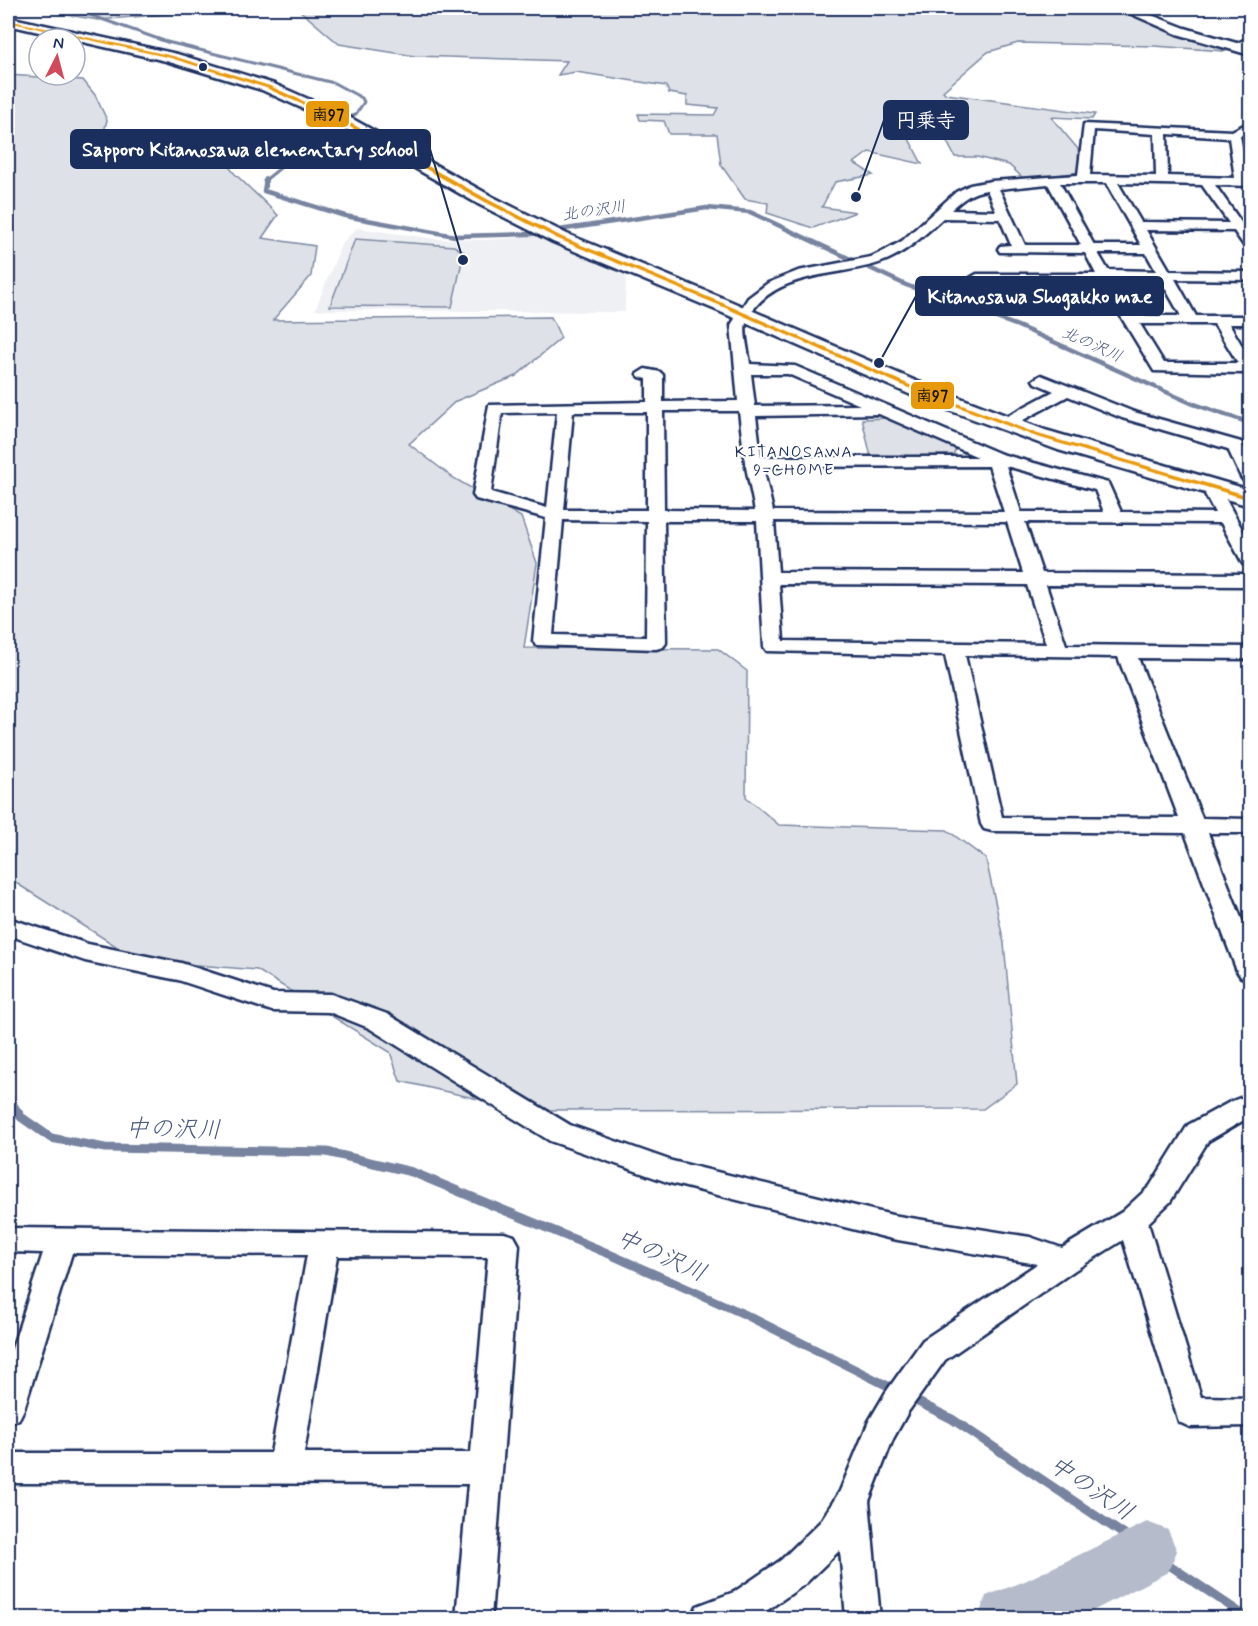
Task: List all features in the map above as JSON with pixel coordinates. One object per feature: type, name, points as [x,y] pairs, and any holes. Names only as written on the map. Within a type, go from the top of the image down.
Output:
[{"type":"main road","points":[[8,21],[163,55],[268,87],[350,125],[539,229],[1004,424],[1092,453],[1218,489],[1250,491]]},
{"type":"street","points":[[1124,8],[1181,31],[1251,51]]},
{"type":"street","points":[[1234,47],[1244,43],[1251,45]]},
{"type":"street","points":[[1084,178],[1088,126],[1234,135],[1251,125]]},
{"type":"street","points":[[1161,130],[1162,179]]},
{"type":"street","points":[[1234,135],[1246,182],[1084,178],[1052,179],[974,188],[960,195],[907,244],[875,260],[803,274],[773,286],[753,301],[734,310],[738,325],[753,462],[765,514],[774,647],[1251,653]]},
{"type":"street","points":[[1110,178],[1191,320]]},
{"type":"street","points":[[1052,179],[1088,249],[1159,368],[1250,370]]},
{"type":"street","points":[[1205,180],[1251,244]]},
{"type":"street","points":[[991,185],[1020,249]]},
{"type":"street","points":[[940,214],[1004,215]]},
{"type":"street","points":[[1137,226],[1238,226]]},
{"type":"street","points":[[1005,249],[1150,249]]},
{"type":"street","points":[[977,278],[1251,276]]},
{"type":"street","points":[[1131,320],[1251,320]]},
{"type":"street","points":[[1219,320],[1250,370]]},
{"type":"street","points":[[743,369],[790,369],[995,458],[1102,487],[1114,518]]},
{"type":"street","points":[[565,408],[543,640],[656,643],[655,375],[645,374]]},
{"type":"street","points":[[1041,380],[1128,415],[1235,446],[1250,491]]},
{"type":"street","points":[[1004,424],[1066,391]]},
{"type":"street","points":[[879,408],[870,411],[654,407],[495,408],[482,495],[554,514],[1227,518]]},
{"type":"street","points":[[753,462],[983,462],[995,458]]},
{"type":"street","points":[[995,458],[1058,652]]},
{"type":"street","points":[[1218,489],[1214,494],[1251,560]]},
{"type":"street","points":[[770,578],[1251,580]]},
{"type":"street","points":[[954,651],[992,824],[1251,826]]},
{"type":"street","points":[[1126,652],[1251,971]]},
{"type":"street","points":[[8,926],[85,952],[181,972],[272,1002],[332,1003],[378,1021],[560,1133],[670,1172],[892,1227],[1030,1248],[1065,1261]]},
{"type":"street","points":[[710,1618],[744,1606],[793,1572],[832,1534],[852,1501],[880,1432],[897,1402],[934,1350],[1065,1261],[1132,1220],[1160,1194],[1198,1133],[1240,1109],[1251,1110]]},
{"type":"street","points":[[1132,1220],[1190,1412],[1251,1412]]},
{"type":"street","points":[[8,1240],[504,1245],[474,1618]]},
{"type":"street","points":[[8,1409],[61,1240]]},
{"type":"street","points":[[285,1469],[324,1243]]},
{"type":"street","points":[[8,1468],[486,1469]]},
{"type":"street","points":[[852,1501],[863,1618]]},
{"type":"shaded area","points":[[58,8],[238,8],[98,20],[56,13]]},
{"type":"shaded area","points":[[297,8],[969,8],[974,14],[1120,8],[1191,39],[1219,46],[1225,51],[1154,46],[1018,43],[988,52],[943,91],[946,94],[1095,114],[1092,119],[1051,117],[1078,149],[1081,172],[1024,179],[1009,165],[977,157],[955,157],[944,136],[908,137],[922,164],[869,152],[854,163],[873,175],[835,182],[822,207],[856,212],[813,228],[767,213],[768,203],[745,199],[721,165],[717,134],[669,134],[664,121],[640,120],[638,114],[714,115],[718,108],[687,105],[687,96],[669,93],[666,86],[576,72],[558,75],[567,61],[415,56],[339,44]]},
{"type":"shaded area","points":[[8,75],[27,76],[27,87],[87,87],[87,85],[95,95],[107,120],[102,139],[217,151],[234,173],[278,215],[262,238],[315,246],[311,276],[273,320],[551,317],[561,338],[516,376],[456,401],[409,444],[452,477],[521,517],[537,563],[524,648],[718,649],[747,671],[746,797],[779,825],[947,830],[986,859],[1004,943],[1017,1084],[983,1109],[526,1110],[400,1081],[390,1052],[257,970],[138,960],[8,878]]},
{"type":"shaded area","points":[[357,228],[436,239],[487,240],[542,236],[626,276],[625,312],[315,310],[342,243]]},
{"type":"shaded area","points":[[355,239],[454,246],[464,252],[452,307],[330,306]]},
{"type":"shaded area","points":[[891,418],[957,447],[953,455],[871,457],[862,419]]},
{"type":"waterway","name":"北の沢川","points":[[12,8],[71,11],[90,15],[167,42],[334,83],[362,98],[364,102],[356,114],[326,131],[266,179]]},
{"type":"waterway","name":"北の沢川","points":[[266,179],[264,191],[345,216],[455,236],[532,234],[707,208],[750,212],[906,285],[1018,326],[1191,403],[1226,415]]},
{"type":"waterway","name":"北の沢川","points":[[1221,413],[1250,423]]},
{"type":"waterway","name":"中の沢川","points":[[8,1095],[19,1114]]},
{"type":"waterway","name":"中の沢川","points":[[18,1112],[21,1117],[51,1138],[105,1148],[327,1152],[412,1172],[607,1253],[744,1314],[896,1390]]},
{"type":"waterway","name":"中の沢川","points":[[908,1397],[952,1419],[1248,1618]]},
{"type":"waterway","points":[[1008,1618],[1038,1607],[1147,1551]]},
{"type":"transit line","name":"南97","points":[[8,21],[172,57],[268,87],[343,121],[487,201],[560,238],[723,305],[908,386],[1036,435],[1250,498]]},
{"type":"place","name":"円乗寺","points":[[856,197]]},
{"type":"place","name":"Sapporo Kitanosawa elementary school","points":[[463,260]]},
{"type":"place","name":"Kitanosawa Shogakko mae","points":[[879,363]]},
{"type":"district","name":"KITANOSAWA 9-CHOME","points":[[794,461]]}]
